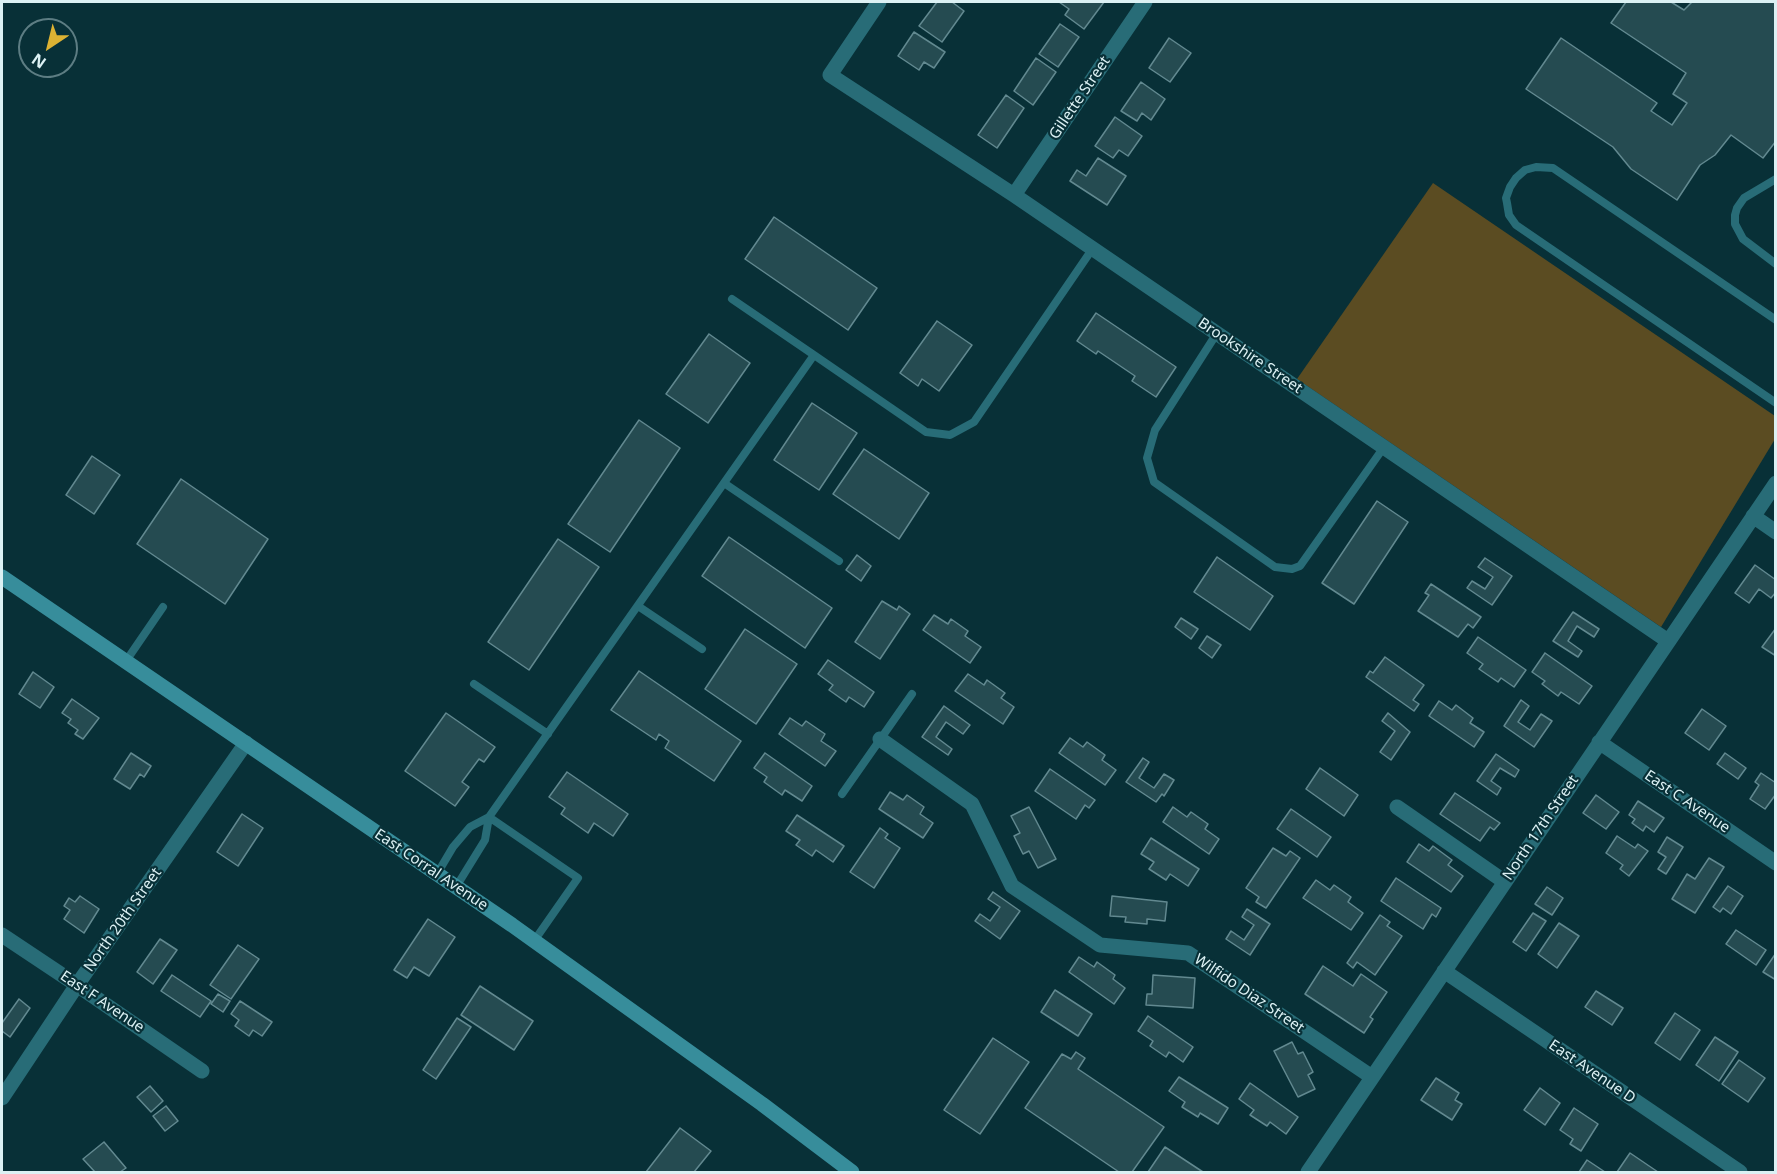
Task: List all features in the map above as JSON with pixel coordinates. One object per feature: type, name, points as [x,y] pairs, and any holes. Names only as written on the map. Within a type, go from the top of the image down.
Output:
[{"type":"main road","name":"East Corral Avenue","points":[[2,577],[534,941],[762,1104],[852,1173]]},
{"type":"street","name":"Brookshire Street","points":[[879,2],[830,75],[1093,248],[1668,641]]},
{"type":"street","name":"Gillette Street","points":[[1014,195],[1145,2]]},
{"type":"street","name":"North 17th Street","points":[[1308,1173],[1776,483]]},
{"type":"street","points":[[1753,516],[1776,532]]},
{"type":"street","name":"Wilfido Diaz Street","points":[[880,739],[972,804],[1012,886],[1100,945],[1188,953],[1372,1077]]},
{"type":"street","name":"East C Avenue","points":[[1599,742],[1776,863]]},
{"type":"street","name":"North 20th Street","points":[[2,1098],[77,985],[246,743]]},
{"type":"street","points":[[1397,807],[1505,882]]},
{"type":"street","name":"East F Avenue","points":[[2,935],[202,1071]]},
{"type":"street","name":"East Avenue D","points":[[1444,971],[1740,1173]]},
{"type":"lane","points":[[1776,320],[1553,168],[1536,167],[1525,170],[1510,187],[1506,203],[1509,214],[1516,225],[1776,403]]},
{"type":"lane","points":[[1776,179],[1744,198],[1735,215],[1736,224],[1743,239],[1776,264]]},
{"type":"lane","points":[[732,299],[927,432],[950,435],[974,422],[1093,248]]},
{"type":"lane","points":[[1216,333],[1155,430],[1147,459],[1154,482],[1275,567],[1292,569],[1300,566],[1384,447]]},
{"type":"lane","points":[[456,887],[484,840],[489,817],[814,355]]},
{"type":"lane","points":[[724,483],[839,561]]},
{"type":"lane","points":[[638,606],[702,649]]},
{"type":"lane","points":[[126,661],[163,607]]},
{"type":"lane","points":[[474,684],[548,734]]},
{"type":"lane","points":[[842,794],[912,694]]},
{"type":"lane","points":[[437,874],[453,847],[470,827],[489,817]]},
{"type":"lane","points":[[489,817],[578,878],[534,941]]},
{"type":"shaded area","points":[[1433,183],[1775,416],[1775,439],[1661,627],[1297,379]]},
{"type":"building","points":[[937,2],[952,2],[964,11],[942,42],[919,26]]},
{"type":"building","points":[[1059,2],[1104,2],[1084,29],[1065,15],[1069,9]]},
{"type":"building","points":[[1626,2],[1671,2],[1684,10],[1692,2],[1776,2],[1776,141],[1763,158],[1731,135],[1715,155],[1700,165],[1677,200],[1631,169],[1613,147],[1526,89],[1561,38],[1657,103],[1651,111],[1672,125],[1687,103],[1673,94],[1686,73],[1611,23]]},
{"type":"building","points":[[1060,24],[1079,37],[1058,67],[1039,54]]},
{"type":"building","points":[[914,32],[945,52],[934,68],[924,62],[919,70],[898,56]]},
{"type":"building","points":[[1169,38],[1191,53],[1170,82],[1149,68]]},
{"type":"building","points":[[1036,58],[1056,72],[1033,105],[1014,91]]},
{"type":"building","points":[[1141,82],[1165,99],[1151,120],[1142,113],[1137,121],[1121,111]]},
{"type":"building","points":[[1006,95],[1024,108],[997,148],[978,135]]},
{"type":"building","points":[[1115,117],[1142,136],[1128,156],[1119,150],[1113,158],[1095,146]]},
{"type":"building","points":[[1098,158],[1126,176],[1107,205],[1070,181],[1077,170],[1086,176]]},
{"type":"building","points":[[774,217],[877,288],[848,330],[745,259]]},
{"type":"building","points":[[1096,313],[1176,367],[1156,397],[1132,381],[1135,376],[1098,351],[1096,354],[1077,341]]},
{"type":"building","points":[[937,321],[972,345],[939,391],[922,379],[918,386],[900,373]]},
{"type":"building","points":[[709,334],[750,363],[708,423],[666,394]]},
{"type":"building","points":[[812,403],[857,433],[819,490],[774,460]]},
{"type":"building","points":[[639,420],[680,448],[610,552],[568,524]]},
{"type":"building","points":[[864,449],[929,493],[899,539],[833,494]]},
{"type":"building","points":[[92,456],[120,475],[94,514],[66,495]]},
{"type":"building","points":[[181,479],[268,539],[225,604],[137,544]]},
{"type":"building","points":[[1377,501],[1408,522],[1354,604],[1322,583]]},
{"type":"building","points":[[729,537],[832,608],[805,648],[702,576]]},
{"type":"building","points":[[558,539],[599,567],[529,670],[488,642]]},
{"type":"building","points":[[857,555],[871,566],[861,581],[846,570]]},
{"type":"building","points":[[1217,557],[1273,596],[1250,630],[1194,592]]},
{"type":"building","points":[[1485,558],[1512,576],[1492,605],[1467,588],[1472,581],[1485,589],[1493,577],[1478,567]]},
{"type":"building","points":[[1755,565],[1776,580],[1776,592],[1771,598],[1759,589],[1749,603],[1735,593]]},
{"type":"building","points":[[1431,584],[1481,617],[1473,628],[1468,624],[1458,637],[1418,611],[1429,595],[1425,593]]},
{"type":"building","points":[[882,601],[897,610],[899,606],[910,614],[880,659],[855,642]]},
{"type":"building","points":[[1573,612],[1599,629],[1594,637],[1577,626],[1568,641],[1582,651],[1578,657],[1553,641]]},
{"type":"building","points":[[934,615],[948,624],[951,619],[968,631],[965,636],[981,647],[970,663],[923,630]]},
{"type":"building","points":[[1181,618],[1198,629],[1191,639],[1175,627]]},
{"type":"building","points":[[1776,628],[1776,656],[1762,647]]},
{"type":"building","points":[[745,629],[797,664],[756,724],[705,689]]},
{"type":"building","points":[[1207,636],[1221,645],[1212,658],[1199,648]]},
{"type":"building","points":[[1478,637],[1526,670],[1514,687],[1501,678],[1498,682],[1479,669],[1483,664],[1467,653]]},
{"type":"building","points":[[1545,653],[1592,686],[1579,704],[1561,692],[1558,696],[1542,684],[1545,681],[1532,672]]},
{"type":"building","points":[[1385,657],[1424,685],[1413,700],[1419,704],[1414,711],[1366,677],[1370,671],[1373,673]]},
{"type":"building","points":[[828,660],[874,692],[864,707],[849,697],[846,702],[829,690],[833,685],[818,674]]},
{"type":"building","points":[[639,671],[741,741],[714,781],[665,748],[669,741],[659,734],[656,740],[611,710]]},
{"type":"building","points":[[33,672],[54,687],[40,708],[19,694]]},
{"type":"building","points":[[968,674],[984,685],[987,680],[1005,693],[1001,698],[1014,707],[1003,724],[955,691]]},
{"type":"building","points":[[72,699],[99,718],[83,739],[75,734],[78,730],[68,723],[71,719],[62,713]]},
{"type":"building","points":[[1521,700],[1529,706],[1518,722],[1530,730],[1541,714],[1552,721],[1534,747],[1504,726]]},
{"type":"building","points":[[1439,701],[1452,710],[1456,705],[1473,718],[1470,723],[1484,732],[1474,747],[1429,716]]},
{"type":"building","points":[[944,706],[970,725],[963,734],[946,722],[936,737],[952,749],[948,755],[922,737]]},
{"type":"building","points":[[1702,709],[1726,726],[1709,750],[1685,733]]},
{"type":"building","points":[[446,713],[495,747],[484,762],[479,759],[462,782],[469,787],[455,806],[405,771]]},
{"type":"building","points":[[1388,713],[1410,732],[1391,760],[1380,752],[1395,731],[1382,721]]},
{"type":"building","points":[[790,718],[802,726],[806,721],[825,734],[821,741],[836,751],[825,766],[779,734]]},
{"type":"building","points":[[1070,738],[1083,747],[1087,742],[1105,755],[1102,760],[1116,770],[1105,785],[1059,753]]},
{"type":"building","points":[[131,753],[151,766],[144,777],[140,774],[130,789],[114,779]]},
{"type":"building","points":[[765,753],[812,786],[802,801],[785,790],[782,795],[764,782],[767,777],[754,768]]},
{"type":"building","points":[[1725,753],[1746,768],[1738,779],[1717,764]]},
{"type":"building","points":[[1496,754],[1519,770],[1515,777],[1500,768],[1491,781],[1501,788],[1497,795],[1477,781]]},
{"type":"building","points":[[1143,758],[1149,762],[1139,778],[1154,788],[1164,774],[1174,780],[1164,796],[1162,794],[1156,802],[1126,782]]},
{"type":"building","points":[[1320,768],[1358,795],[1344,816],[1306,789]]},
{"type":"building","points":[[1050,769],[1095,800],[1089,808],[1085,805],[1076,819],[1035,791]]},
{"type":"building","points":[[567,772],[628,814],[613,836],[594,823],[588,833],[561,814],[565,808],[549,797]]},
{"type":"building","points":[[1761,773],[1776,783],[1776,794],[1765,809],[1750,799],[1759,785],[1755,782]]},
{"type":"building","points":[[890,792],[903,800],[907,795],[924,807],[920,814],[933,823],[923,838],[879,809]]},
{"type":"building","points":[[1455,793],[1500,823],[1494,830],[1490,827],[1480,841],[1440,814]]},
{"type":"building","points":[[1596,795],[1619,812],[1606,829],[1583,813]]},
{"type":"building","points":[[1638,801],[1664,818],[1654,832],[1646,826],[1643,831],[1632,823],[1635,819],[1629,815]]},
{"type":"building","points":[[1029,807],[1056,859],[1038,868],[1029,851],[1023,854],[1014,836],[1020,833],[1011,816]]},
{"type":"building","points":[[1173,807],[1187,817],[1191,812],[1208,824],[1205,829],[1219,839],[1209,854],[1163,822]]},
{"type":"building","points":[[1291,809],[1331,837],[1317,857],[1277,829]]},
{"type":"building","points":[[242,814],[263,828],[238,866],[217,852]]},
{"type":"building","points":[[797,815],[844,846],[833,862],[816,850],[812,856],[796,845],[800,840],[786,831]]},
{"type":"building","points":[[880,828],[888,834],[885,838],[900,848],[874,888],[850,872]]},
{"type":"building","points":[[1617,836],[1635,848],[1638,844],[1648,851],[1629,876],[1620,869],[1623,865],[1606,853]]},
{"type":"building","points":[[1667,837],[1683,847],[1666,874],[1658,869],[1666,857],[1658,852]]},
{"type":"building","points":[[1151,838],[1199,869],[1188,886],[1170,874],[1166,880],[1149,869],[1154,862],[1141,854]]},
{"type":"building","points":[[1419,844],[1429,851],[1433,846],[1452,860],[1448,865],[1463,876],[1451,892],[1407,862]]},
{"type":"building","points":[[1273,848],[1286,856],[1290,851],[1300,858],[1266,908],[1256,902],[1259,897],[1246,888]]},
{"type":"building","points":[[1709,858],[1724,867],[1695,913],[1672,899],[1687,874],[1695,879]]},
{"type":"building","points":[[1396,878],[1441,908],[1436,917],[1432,914],[1423,929],[1381,901]]},
{"type":"building","points":[[1316,880],[1330,890],[1334,885],[1351,897],[1348,902],[1363,913],[1351,930],[1303,898]]},
{"type":"building","points":[[1728,886],[1743,896],[1731,914],[1723,908],[1720,912],[1713,907]]},
{"type":"building","points":[[1547,887],[1563,898],[1552,915],[1535,904]]},
{"type":"building","points":[[993,892],[1020,911],[1000,939],[975,921],[980,914],[990,921],[1000,907],[988,899]]},
{"type":"building","points":[[80,896],[99,909],[84,933],[64,919],[70,910],[64,906],[69,898],[75,902]]},
{"type":"building","points":[[1112,896],[1167,902],[1165,921],[1147,919],[1147,924],[1125,922],[1126,917],[1110,916]]},
{"type":"building","points":[[1247,909],[1270,924],[1250,955],[1226,939],[1231,931],[1244,940],[1254,925],[1242,917]]},
{"type":"building","points":[[1533,913],[1546,921],[1526,951],[1513,942]]},
{"type":"building","points":[[1380,915],[1390,922],[1387,926],[1402,936],[1375,975],[1357,962],[1353,968],[1347,963]]},
{"type":"building","points":[[428,919],[455,937],[429,976],[414,967],[407,978],[394,970]]},
{"type":"building","points":[[1559,923],[1579,936],[1557,968],[1538,954]]},
{"type":"building","points":[[1736,930],[1766,950],[1756,965],[1726,944]]},
{"type":"building","points":[[160,939],[177,950],[153,984],[137,972]]},
{"type":"building","points":[[238,945],[259,959],[231,999],[210,985]]},
{"type":"building","points":[[1776,953],[1776,980],[1763,972]]},
{"type":"building","points":[[1079,957],[1094,967],[1097,962],[1115,975],[1113,979],[1125,988],[1114,1004],[1069,972]]},
{"type":"building","points":[[1323,966],[1353,986],[1361,974],[1387,992],[1370,1017],[1373,1019],[1364,1033],[1305,994]]},
{"type":"building","points":[[172,975],[211,1001],[200,1017],[161,991]]},
{"type":"building","points":[[1153,975],[1195,978],[1193,1008],[1146,1005],[1147,994],[1152,994]]},
{"type":"building","points":[[480,986],[533,1021],[514,1050],[461,1015]]},
{"type":"building","points":[[1055,990],[1092,1014],[1078,1036],[1041,1012]]},
{"type":"building","points":[[1596,991],[1623,1008],[1612,1025],[1585,1007]]},
{"type":"building","points":[[218,994],[230,1001],[223,1012],[211,1004]]},
{"type":"building","points":[[19,999],[30,1008],[10,1037],[2,1031],[2,1023]]},
{"type":"building","points":[[240,1001],[272,1022],[262,1036],[253,1030],[249,1036],[235,1026],[239,1020],[231,1014]]},
{"type":"building","points":[[1675,1013],[1700,1030],[1680,1060],[1655,1043]]},
{"type":"building","points":[[1148,1016],[1193,1047],[1183,1062],[1169,1052],[1166,1057],[1150,1046],[1153,1041],[1138,1031]]},
{"type":"building","points":[[457,1018],[471,1027],[436,1079],[423,1070]]},
{"type":"building","points":[[1715,1037],[1738,1052],[1719,1081],[1696,1065]]},
{"type":"building","points":[[993,1038],[1029,1062],[980,1134],[944,1110]]},
{"type":"building","points":[[1292,1042],[1298,1054],[1303,1052],[1313,1072],[1308,1075],[1315,1089],[1298,1097],[1274,1051]]},
{"type":"building","points":[[1076,1052],[1085,1058],[1078,1069],[1164,1127],[1132,1172],[1119,1172],[1025,1108],[1062,1054],[1071,1059]]},
{"type":"building","points":[[1739,1060],[1765,1078],[1748,1102],[1722,1084]]},
{"type":"building","points":[[1179,1077],[1228,1108],[1218,1124],[1200,1113],[1198,1117],[1182,1107],[1185,1102],[1169,1091]]},
{"type":"building","points":[[1436,1078],[1459,1093],[1455,1100],[1462,1104],[1452,1120],[1421,1100]]},
{"type":"building","points":[[1250,1083],[1298,1117],[1286,1134],[1270,1122],[1267,1126],[1250,1115],[1254,1110],[1239,1099]]},
{"type":"building","points":[[150,1086],[163,1101],[151,1112],[137,1097]]},
{"type":"building","points":[[1540,1088],[1560,1103],[1545,1125],[1524,1110]]},
{"type":"building","points":[[166,1106],[178,1121],[165,1131],[153,1116]]},
{"type":"building","points":[[1574,1108],[1598,1124],[1581,1151],[1570,1144],[1573,1139],[1560,1130]]},
{"type":"building","points":[[680,1128],[711,1151],[694,1172],[646,1172]]},
{"type":"building","points":[[104,1142],[126,1168],[120,1172],[95,1172],[83,1159]]},
{"type":"building","points":[[1165,1147],[1203,1172],[1148,1172]]},
{"type":"building","points":[[1630,1153],[1658,1172],[1617,1172]]},
{"type":"building","points":[[1587,1160],[1605,1172],[1579,1172]]}]
